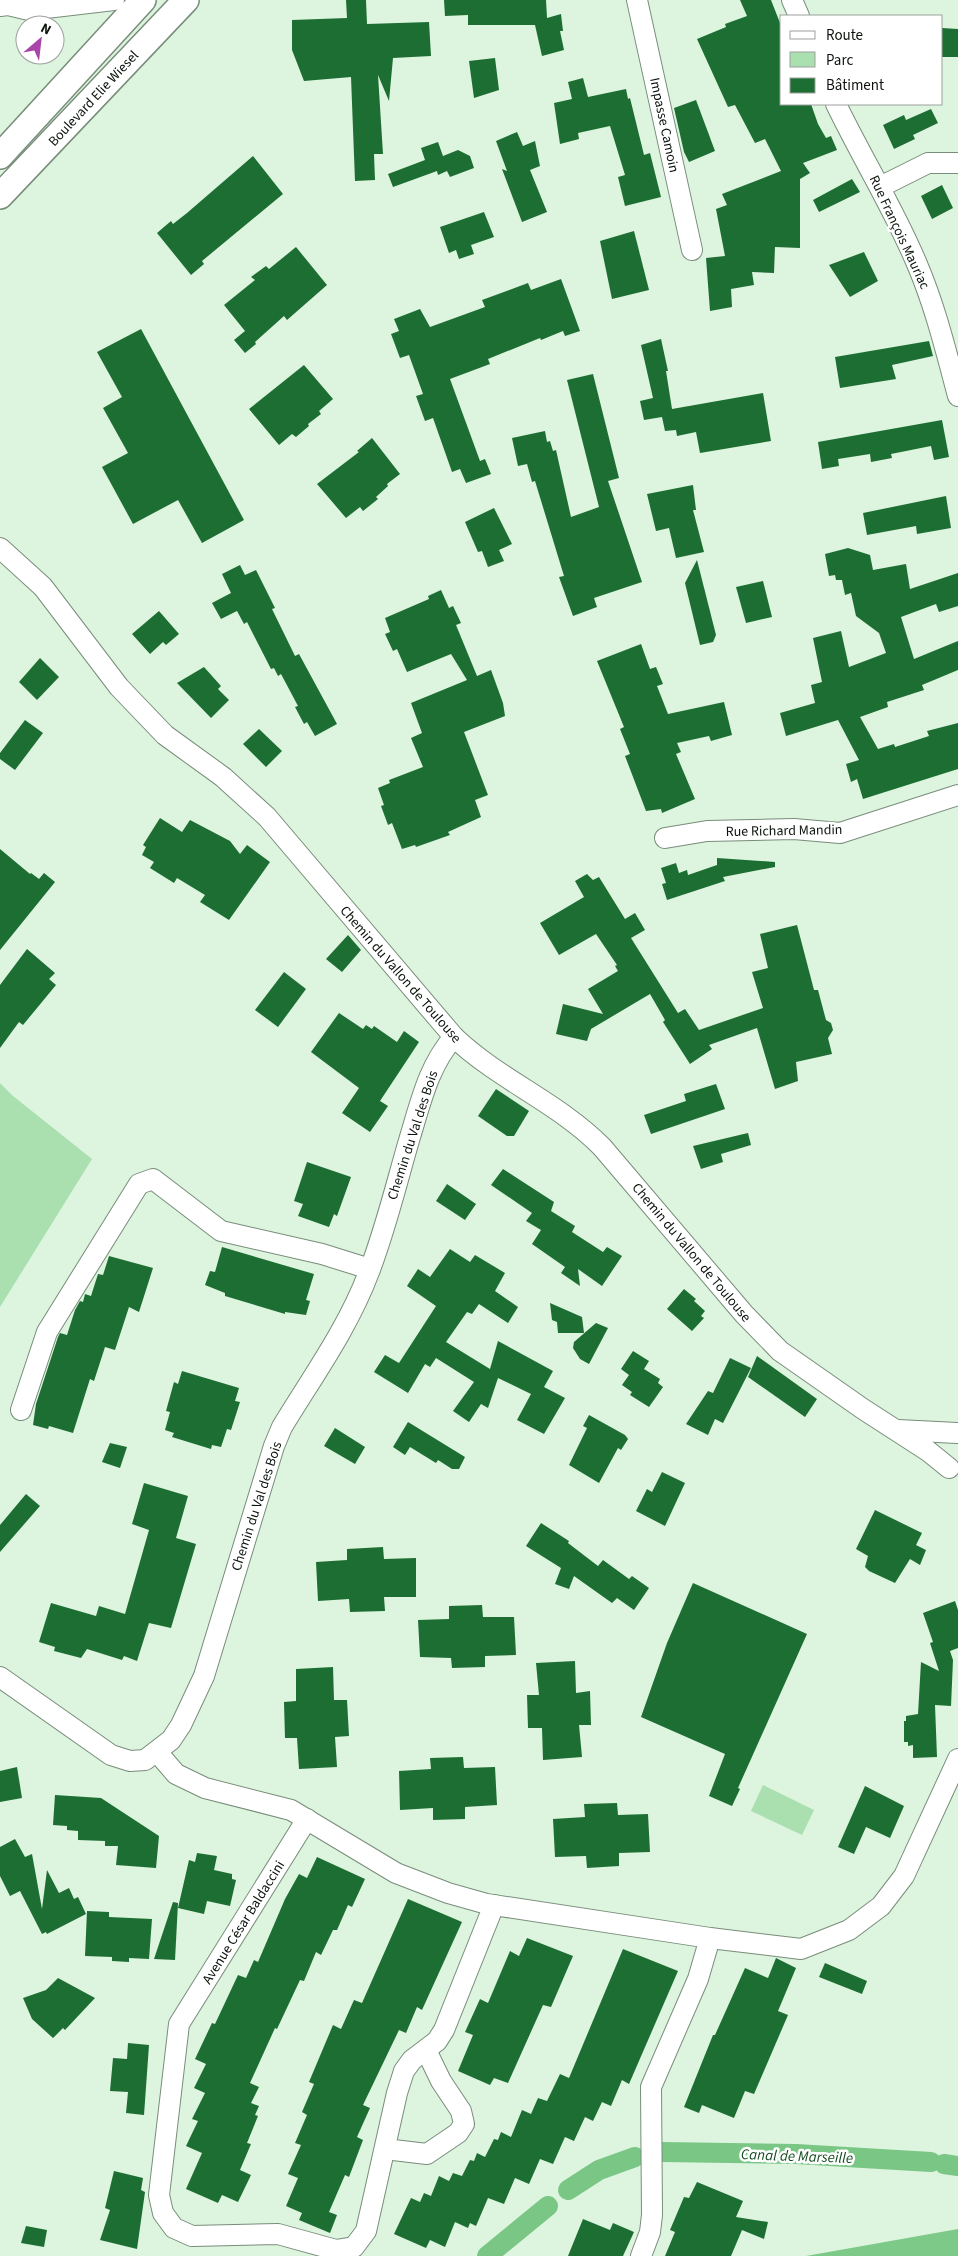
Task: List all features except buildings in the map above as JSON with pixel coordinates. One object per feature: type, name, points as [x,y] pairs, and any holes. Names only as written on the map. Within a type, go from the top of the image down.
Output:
[{"type":"street","points":[[7,4],[29,10],[114,0]]},
{"type":"street","points":[[0,156],[143,0]]},
{"type":"street","name":"Boulevard Elie Wiesel","points":[[0,196],[186,0]]},
{"type":"street","name":"Impasse Camoin","points":[[637,0],[692,250]]},
{"type":"street","name":"Rue François Mauriac","points":[[837,105],[880,187],[917,263],[951,345],[958,396]]},
{"type":"street","points":[[880,187],[928,162],[958,163]]},
{"type":"street","name":"Chemin du Vallon de Toulouse","points":[[0,548],[43,587],[119,687],[165,735],[223,777],[267,817],[454,1037],[487,1064],[584,1129],[602,1147],[744,1314],[780,1351],[896,1430],[953,1474]]},
{"type":"street","name":"Rue Richard Mandin","points":[[664,838],[707,831],[794,829],[840,833],[958,795]]},
{"type":"street","name":"Chemin du Val des Bois","points":[[0,1677],[111,1754],[130,1761],[145,1760],[157,1752],[171,1740],[182,1725],[204,1676],[274,1446],[287,1420],[349,1320],[370,1269],[426,1085],[440,1054],[454,1037]]},
{"type":"street","points":[[21,1410],[47,1332],[139,1184],[153,1179],[221,1231],[322,1254],[370,1269]]},
{"type":"street","points":[[896,1430],[958,1433],[948,1449],[953,1474]]},
{"type":"street","points":[[157,1752],[176,1774],[205,1788],[291,1810],[396,1873],[448,1893],[494,1904],[710,1938],[801,1949],[849,1930],[881,1906],[904,1876],[958,1759]]},
{"type":"street","name":"Avenue César Baldaccini","points":[[307,1819],[179,2024],[159,2195],[163,2213],[174,2228],[192,2236],[278,2234],[336,2250],[354,2247],[366,2231],[385,2149]]},
{"type":"street","points":[[426,2050],[441,2081],[461,2111],[464,2124],[458,2133],[427,2154],[385,2149],[397,2093],[404,2071],[412,2060],[437,2041],[444,2030],[494,1904]]},
{"type":"street","points":[[641,2256],[650,2232],[652,2215],[651,2088],[698,1979],[710,1938]]},
{"type":"green space","points":[[0,1083],[13,1096],[92,1159],[0,1307]]},
{"type":"green space","points":[[763,1785],[814,1810],[802,1835],[751,1811]]},
{"type":"green space","points":[[958,2229],[958,2256],[806,2256]]},
{"type":"waterway","name":"Canal de Marseille","points":[[662,2152],[796,2154],[931,2162]]},
{"type":"waterway","name":"Canal de Marseille","points":[[568,2190],[599,2170],[635,2157]]},
{"type":"waterway","name":"Canal de Marseille","points":[[944,2164],[958,2166]]},
{"type":"waterway","name":"Canal de Marseille","points":[[487,2256],[548,2206]]}]
